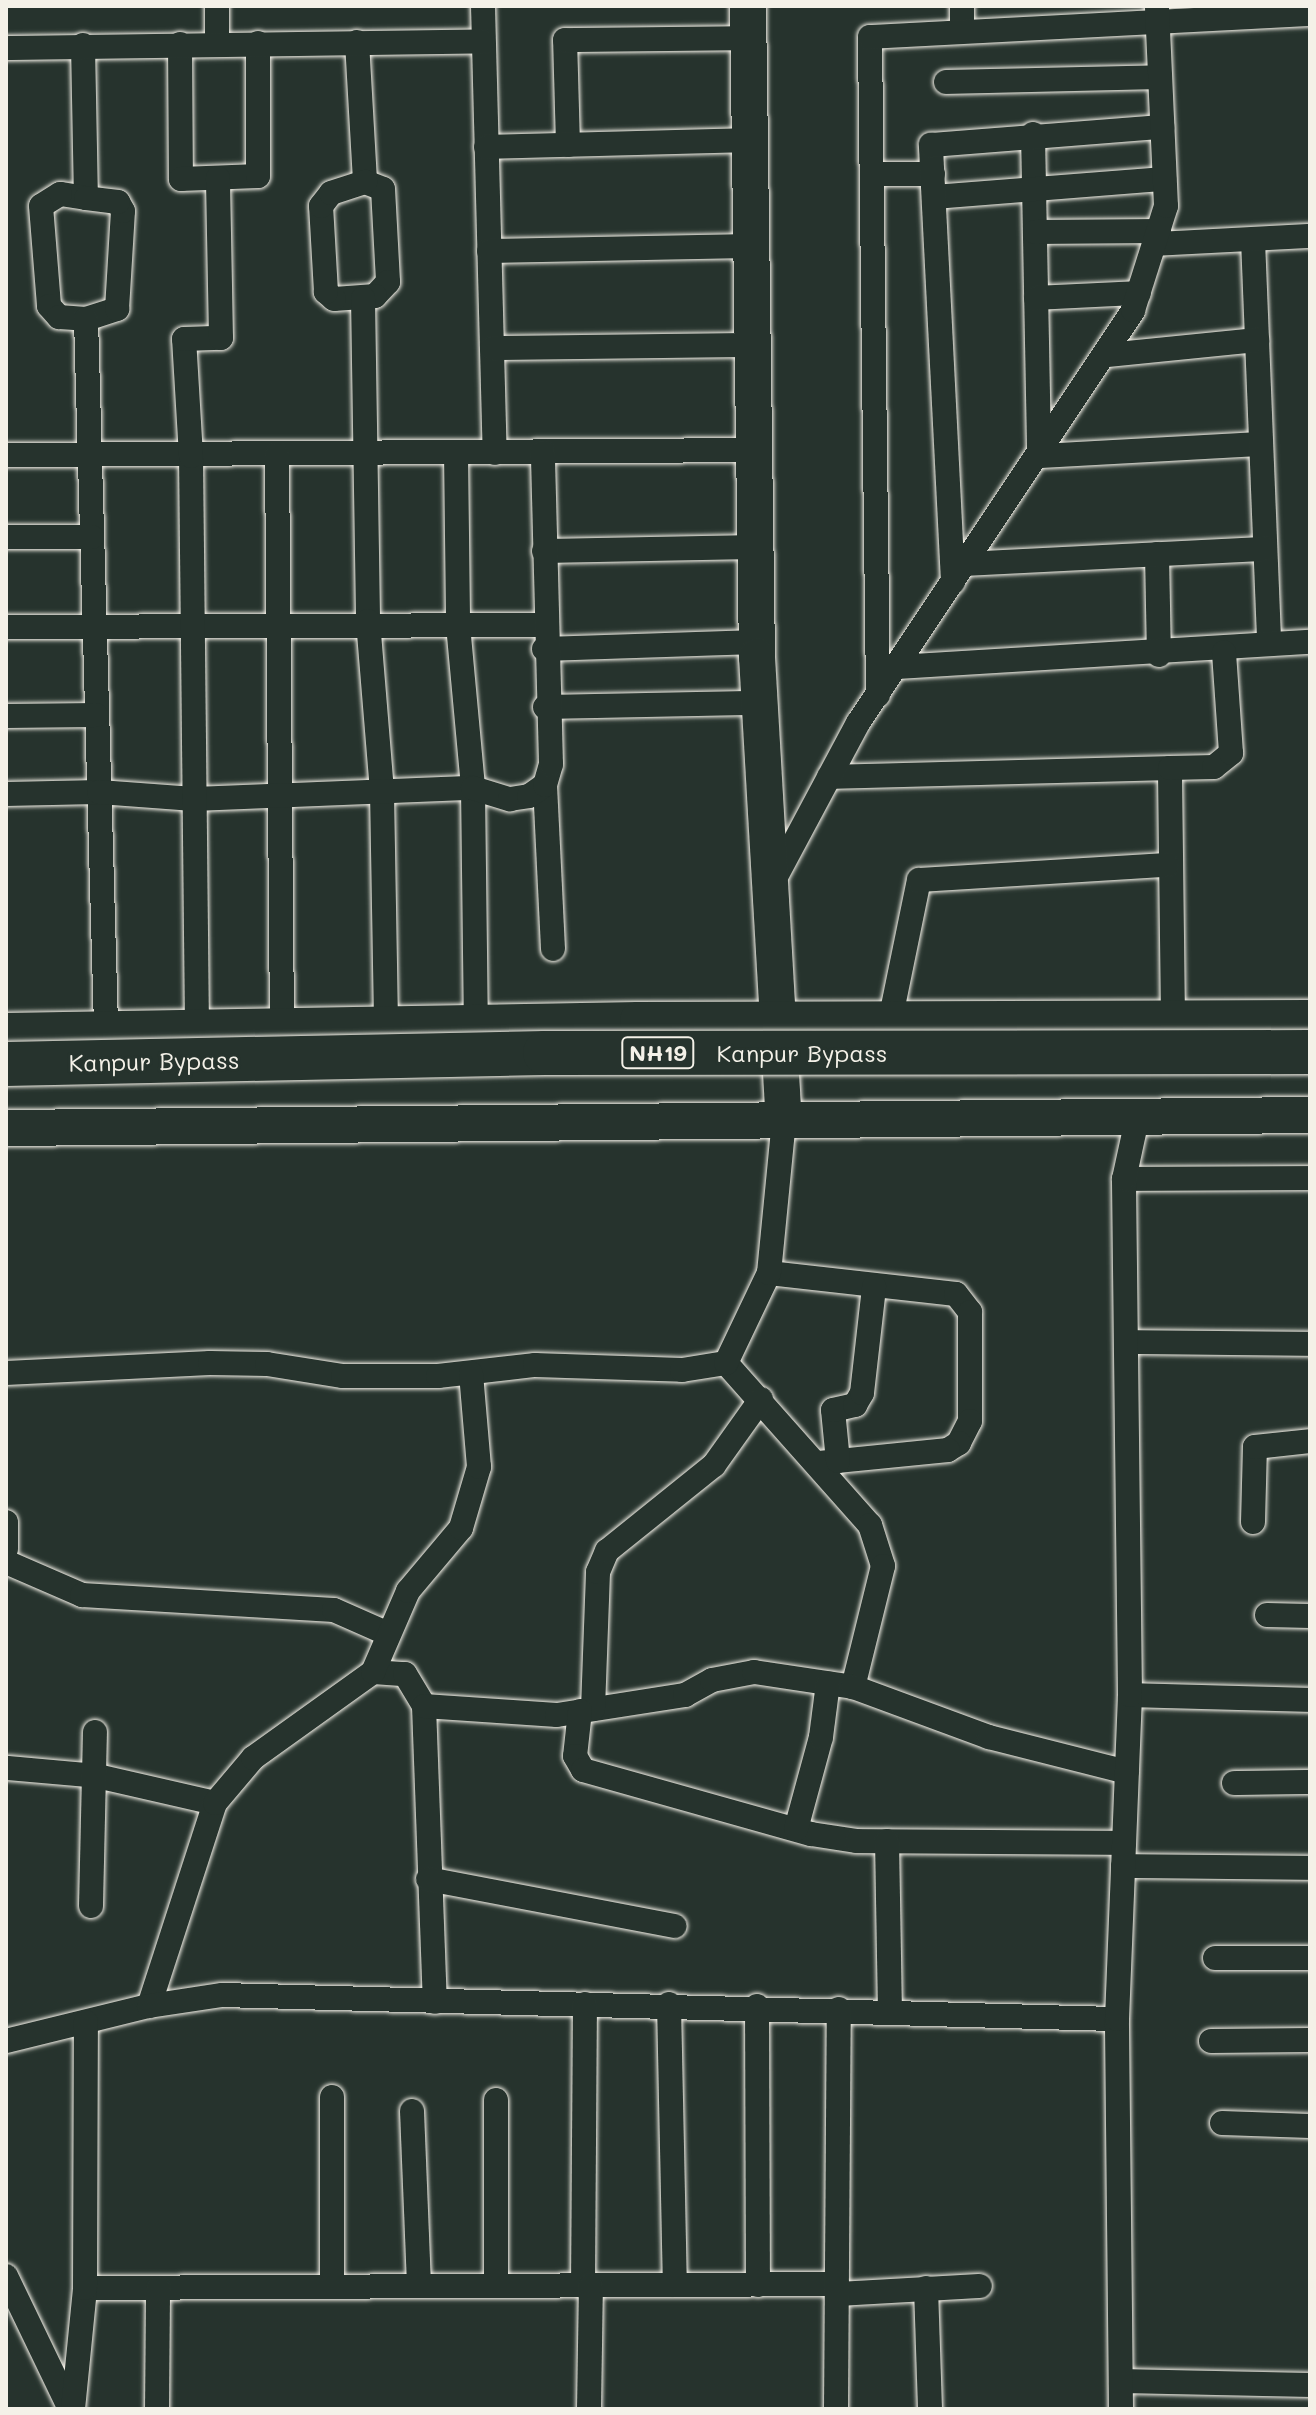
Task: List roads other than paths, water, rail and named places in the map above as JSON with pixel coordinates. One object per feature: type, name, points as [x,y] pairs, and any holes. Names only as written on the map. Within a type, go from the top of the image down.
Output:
[{"type":"highway","name":"Kanpur Bypass","points":[[6,1064],[545,1053],[1310,1052]]},
{"type":"highway","name":"Kanpur Bypass","points":[[6,1093],[1310,1082]]},
{"type":"main road","points":[[748,22],[757,642],[781,1021],[784,1119]]},
{"type":"main road","points":[[6,1031],[1310,1018]]},
{"type":"main road","points":[[6,1128],[1310,1115]]},
{"type":"street","points":[[217,6],[217,44]]},
{"type":"street","points":[[483,6],[495,453]]},
{"type":"street","points":[[962,6],[962,31]]},
{"type":"street","points":[[772,884],[829,777],[878,695],[1107,355],[1139,293],[1157,237],[1164,179],[1157,12]]},
{"type":"street","points":[[878,695],[870,37],[1157,12],[1310,14]]},
{"type":"street","points":[[568,145],[565,40],[748,22]]},
{"type":"street","points":[[6,48],[483,41]]},
{"type":"street","points":[[357,42],[365,182]]},
{"type":"street","points":[[180,44],[181,179],[258,176],[258,43]]},
{"type":"street","points":[[83,45],[86,198]]},
{"type":"street","points":[[946,82],[1160,77]]},
{"type":"street","points":[[960,573],[930,150],[937,142],[1162,127]]},
{"type":"street","points":[[1033,134],[1039,456]]},
{"type":"street","points":[[486,147],[750,140]]},
{"type":"street","points":[[872,174],[934,186],[1034,187],[1164,179]]},
{"type":"street","points":[[197,1028],[191,456],[184,339],[221,338],[218,178]]},
{"type":"street","points":[[365,182],[383,189],[388,282],[375,296],[334,299],[326,292],[321,206],[331,193],[365,182]]},
{"type":"street","points":[[60,194],[86,198],[118,202],[123,211],[117,309],[86,319],[59,317],[49,306],[41,206],[60,194]]},
{"type":"street","points":[[1035,232],[1253,240],[1310,236]]},
{"type":"street","points":[[1253,240],[1269,644]]},
{"type":"street","points":[[489,251],[751,246]]},
{"type":"street","points":[[1036,298],[1139,293]]},
{"type":"street","points":[[363,298],[368,621],[382,792],[386,1025]]},
{"type":"street","points":[[86,319],[106,1028]]},
{"type":"street","points":[[1107,355],[1257,340]]},
{"type":"street","points":[[492,348],[753,345]]},
{"type":"street","points":[[1039,456],[1261,444]]},
{"type":"street","points":[[6,455],[90,457],[755,450]]},
{"type":"street","points":[[543,452],[545,707],[551,764],[545,785],[553,949]]},
{"type":"street","points":[[456,453],[458,625],[473,788],[476,1024]]},
{"type":"street","points":[[277,455],[283,796],[282,1026]]},
{"type":"street","points":[[6,537],[92,537]]},
{"type":"street","points":[[544,551],[756,547]]},
{"type":"street","points":[[960,573],[1157,554],[1265,549]]},
{"type":"street","points":[[1157,554],[1159,655]]},
{"type":"street","points":[[6,627],[368,621],[458,625],[544,637],[757,642]]},
{"type":"street","points":[[897,667],[1224,652],[1269,644],[1310,642]]},
{"type":"street","points":[[829,777],[1214,767],[1231,753],[1224,652]]},
{"type":"street","points":[[545,707],[760,703]]},
{"type":"street","points":[[6,716],[96,715]]},
{"type":"street","points":[[1170,768],[1167,865],[1173,1019]]},
{"type":"street","points":[[6,794],[99,792],[194,799],[473,788],[510,799],[545,785]]},
{"type":"street","points":[[890,1021],[919,880],[1167,865]]},
{"type":"street","points":[[1121,2409],[1117,2019],[1130,1695],[1124,1179],[1138,1115]]},
{"type":"street","points":[[726,1363],[769,1273],[784,1119]]},
{"type":"street","points":[[1124,1179],[1310,1178]]},
{"type":"street","points":[[769,1273],[956,1294],[965,1301],[970,1421],[948,1450],[827,1462]]},
{"type":"street","points":[[827,1462],[833,1410],[855,1405],[862,1393],[874,1287]]},
{"type":"street","points":[[1127,1342],[1310,1346]]},
{"type":"street","points":[[6,1373],[210,1363],[267,1364],[343,1376],[471,1373],[535,1365],[682,1370],[726,1363]]},
{"type":"street","points":[[726,1363],[827,1462],[870,1525],[883,1566],[853,1687]]},
{"type":"street","points":[[149,2006],[215,1803],[253,1758],[373,1672],[386,1633],[408,1591],[461,1528],[476,1489],[479,1435],[471,1373]]},
{"type":"street","points":[[761,1399],[714,1465],[607,1551],[598,1572],[586,1710],[575,1756],[583,1770],[796,1829],[887,1841],[1310,1868]]},
{"type":"street","points":[[1253,1522],[1255,1447],[1310,1441]]},
{"type":"street","points":[[6,1522],[6,1549]]},
{"type":"street","points":[[6,1562],[82,1595],[334,1610],[386,1633]]},
{"type":"street","points":[[1267,1615],[1310,1616]]},
{"type":"street","points":[[373,1672],[405,1674],[424,1706],[428,1879],[435,2002]]},
{"type":"street","points":[[424,1706],[586,1710],[685,1695],[733,1674],[853,1687],[989,1737],[1127,1772]]},
{"type":"street","points":[[796,1829],[821,1737],[828,1683]]},
{"type":"street","points":[[1130,1695],[1310,1700]]},
{"type":"street","points":[[91,1906],[97,1776],[95,1732]]},
{"type":"street","points":[[7,1768],[97,1776],[215,1803]]},
{"type":"street","points":[[1234,1783],[1310,1782]]},
{"type":"street","points":[[887,1841],[890,2011]]},
{"type":"street","points":[[428,1879],[675,1926]]},
{"type":"street","points":[[1215,1958],[1310,1958]]},
{"type":"street","points":[[6,2041],[149,2006],[222,1995],[435,2002],[757,2006],[1117,2019]]},
{"type":"street","points":[[585,2004],[589,2409]]},
{"type":"street","points":[[669,2004],[675,2285]]},
{"type":"street","points":[[757,2006],[758,2285]]},
{"type":"street","points":[[836,2409],[839,2009]]},
{"type":"street","points":[[72,2409],[85,2288],[86,2022]]},
{"type":"street","points":[[1211,2041],[1310,2040]]},
{"type":"street","points":[[332,2097],[332,2287]]},
{"type":"street","points":[[496,2100],[496,2286]]},
{"type":"street","points":[[412,2111],[419,2286]]},
{"type":"street","points":[[1222,2123],[1310,2126]]},
{"type":"street","points":[[6,2276],[72,2409]]},
{"type":"street","points":[[85,2288],[758,2285],[837,2289],[980,2286]]},
{"type":"street","points":[[157,2409],[158,2288]]},
{"type":"street","points":[[926,2288],[930,2409]]},
{"type":"street","points":[[1121,2381],[1310,2385]]}]
